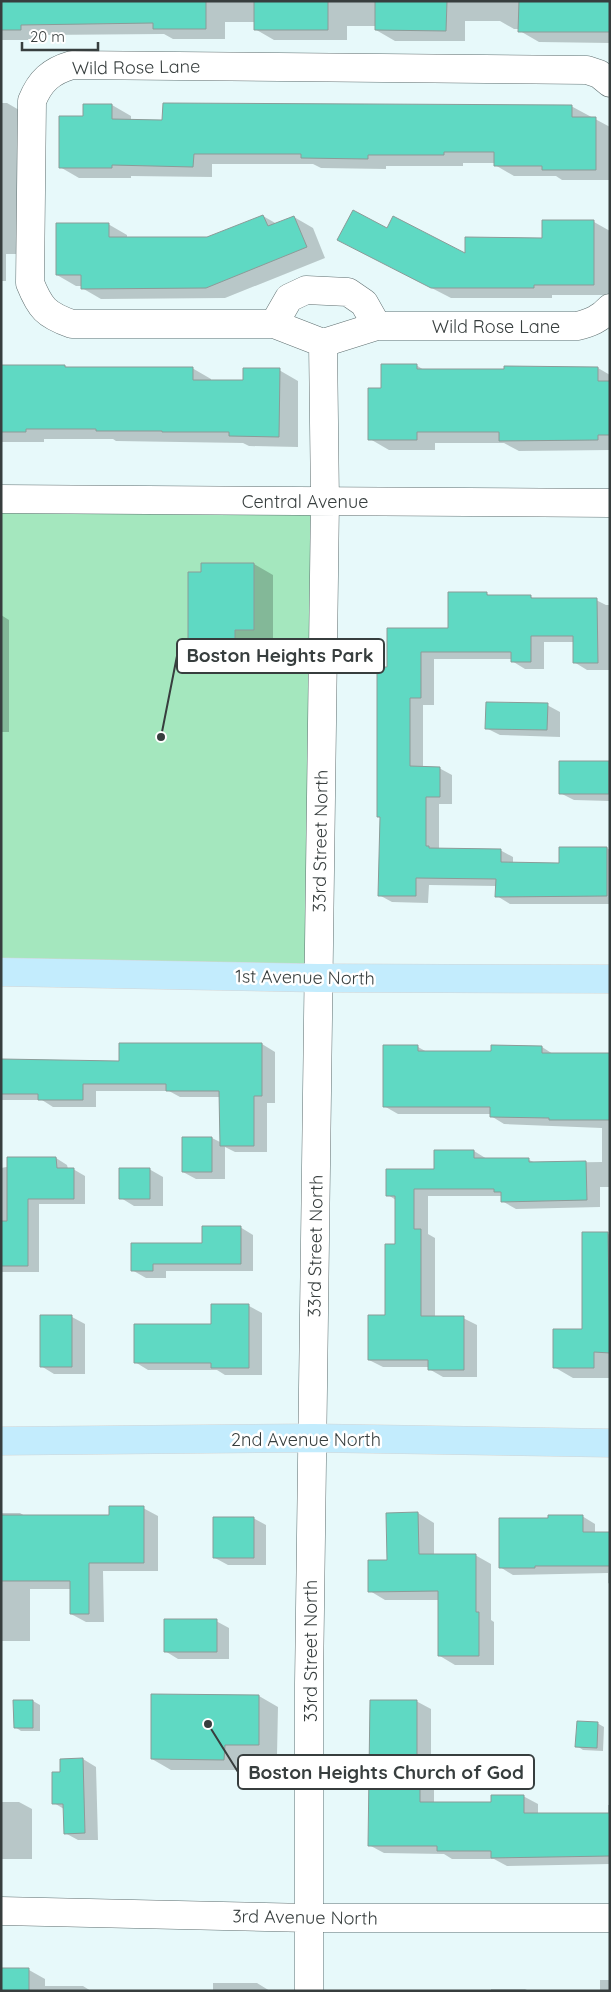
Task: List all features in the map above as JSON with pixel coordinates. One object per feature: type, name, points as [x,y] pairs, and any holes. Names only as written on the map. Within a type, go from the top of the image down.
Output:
[{"type":"main road","name":"1st Avenue North","points":[[1,972],[318,978],[610,979]]},
{"type":"main road","name":"2nd Avenue North","points":[[1,1441],[312,1438],[610,1444]]},
{"type":"street","name":"Wild Rose Lane","points":[[610,83],[599,74],[587,70],[72,65],[58,69],[46,77],[37,88],[32,101],[30,284],[37,300],[46,312],[57,319],[72,324],[274,324],[323,343],[377,326],[577,326],[591,323],[604,315],[610,308]]},
{"type":"street","points":[[274,324],[289,298],[306,290],[348,292],[364,303],[377,326]]},
{"type":"street","points":[[323,343],[325,502]]},
{"type":"street","name":"Central Avenue","points":[[1,499],[610,502]]},
{"type":"street","name":"33rd Street North","points":[[309,1991],[309,1683],[325,502]]},
{"type":"street","name":"3rd Avenue North","points":[[1,1911],[310,1918],[610,1918]]},
{"type":"green space","points":[[1,499],[325,502],[318,978],[1,972]]},
{"type":"building","points":[[1,1],[206,1],[206,29],[153,29],[153,23],[21,25],[21,30],[1,30]]},
{"type":"building","points":[[254,1],[328,1],[328,30],[254,30]]},
{"type":"building","points":[[375,1],[447,1],[446,31],[375,30]]},
{"type":"building","points":[[519,1],[610,1],[610,32],[518,32]]},
{"type":"building","points":[[163,103],[572,105],[572,117],[596,117],[596,170],[542,170],[542,166],[494,166],[494,152],[444,152],[444,155],[368,155],[368,159],[301,158],[301,154],[194,154],[193,167],[112,165],[112,168],[59,168],[59,116],[83,116],[83,104],[112,104],[112,119],[162,120]]},
{"type":"building","points":[[353,210],[387,228],[393,216],[465,253],[465,237],[542,238],[542,220],[594,220],[594,285],[534,285],[534,288],[431,288],[337,240]]},
{"type":"building","points":[[263,215],[268,226],[294,216],[307,247],[206,288],[81,289],[81,275],[56,275],[56,223],[109,223],[109,237],[207,237]]},
{"type":"building","points":[[381,364],[417,364],[417,369],[504,369],[504,366],[598,367],[598,381],[610,381],[610,435],[598,435],[598,440],[499,441],[499,432],[417,432],[417,440],[368,440],[368,388],[381,388]]},
{"type":"building","points":[[1,365],[193,367],[193,380],[243,380],[243,368],[280,368],[279,437],[229,436],[229,432],[96,431],[96,429],[26,429],[26,432],[1,432]]},
{"type":"building","points":[[201,563],[254,563],[254,630],[235,630],[235,647],[188,647],[188,572],[201,572]]},
{"type":"building","points":[[448,592],[487,592],[487,595],[531,595],[531,598],[597,598],[598,663],[573,663],[573,636],[531,636],[531,662],[511,662],[511,652],[421,652],[421,698],[410,698],[410,766],[440,767],[440,797],[426,797],[426,846],[429,846],[429,848],[501,849],[501,862],[559,863],[559,847],[607,847],[607,896],[495,897],[496,879],[416,878],[416,896],[378,896],[380,817],[377,817],[377,667],[387,667],[387,628],[448,628]]},
{"type":"building","points":[[486,702],[548,703],[547,730],[485,729]]},
{"type":"building","points":[[559,761],[609,761],[609,794],[559,794]]},
{"type":"building","points":[[119,1043],[262,1043],[262,1096],[254,1096],[254,1146],[220,1146],[219,1091],[166,1091],[166,1084],[83,1084],[83,1100],[38,1100],[38,1094],[1,1094],[1,1059],[119,1061]]},
{"type":"building","points":[[383,1045],[418,1045],[418,1051],[491,1051],[491,1045],[542,1046],[542,1053],[610,1053],[610,1120],[549,1120],[549,1118],[490,1117],[490,1107],[383,1107]]},
{"type":"building","points":[[182,1137],[212,1137],[212,1172],[182,1172]]},
{"type":"building","points":[[434,1150],[474,1150],[474,1158],[529,1158],[529,1162],[586,1161],[587,1200],[501,1202],[501,1192],[494,1192],[494,1189],[414,1189],[414,1229],[421,1229],[421,1316],[464,1316],[464,1370],[428,1370],[428,1360],[368,1360],[368,1315],[385,1315],[385,1244],[395,1244],[395,1196],[386,1196],[386,1169],[434,1169]]},
{"type":"building","points":[[7,1157],[56,1157],[57,1168],[74,1168],[74,1199],[28,1199],[28,1266],[1,1266],[1,1221],[7,1221]]},
{"type":"building","points":[[119,1168],[150,1168],[150,1199],[119,1199]]},
{"type":"building","points":[[202,1226],[241,1226],[241,1264],[153,1264],[153,1271],[131,1271],[131,1243],[202,1243]]},
{"type":"building","points":[[582,1232],[608,1232],[610,1353],[594,1352],[594,1368],[553,1368],[553,1329],[582,1329]]},
{"type":"building","points":[[211,1304],[249,1304],[249,1368],[211,1368],[211,1363],[134,1363],[134,1324],[211,1324]]},
{"type":"building","points":[[40,1315],[72,1315],[72,1367],[40,1367]]},
{"type":"building","points":[[109,1506],[144,1506],[144,1563],[89,1563],[89,1614],[70,1614],[70,1581],[1,1581],[1,1515],[109,1515]]},
{"type":"building","points":[[418,1512],[419,1554],[476,1554],[476,1612],[479,1612],[479,1656],[438,1656],[438,1591],[368,1592],[368,1560],[387,1560],[386,1513]]},
{"type":"building","points":[[548,1515],[583,1515],[583,1532],[610,1532],[610,1566],[499,1568],[499,1518],[548,1518]]},
{"type":"building","points":[[213,1517],[254,1517],[254,1558],[213,1558]]},
{"type":"building","points":[[164,1619],[217,1619],[217,1652],[164,1652]]},
{"type":"building","points":[[151,1694],[259,1695],[259,1745],[225,1745],[224,1760],[151,1759]]},
{"type":"building","points":[[13,1700],[33,1700],[33,1728],[14,1728]]},
{"type":"building","points":[[370,1700],[417,1700],[417,1761],[420,1761],[420,1802],[491,1802],[491,1795],[524,1795],[524,1813],[610,1813],[610,1856],[491,1858],[491,1851],[437,1851],[437,1846],[368,1846]]},
{"type":"building","points":[[577,1721],[598,1722],[597,1748],[575,1747]]},
{"type":"building","points":[[83,1758],[85,1833],[64,1834],[63,1804],[52,1804],[52,1772],[60,1772],[60,1759]]},
{"type":"building","points":[[1,1968],[29,1968],[29,1991],[1,1991]]},
{"type":"place","name":"Boston Heights Park","points":[[161,737]]},
{"type":"place","name":"Boston Heights Church of God","points":[[208,1724]]}]
